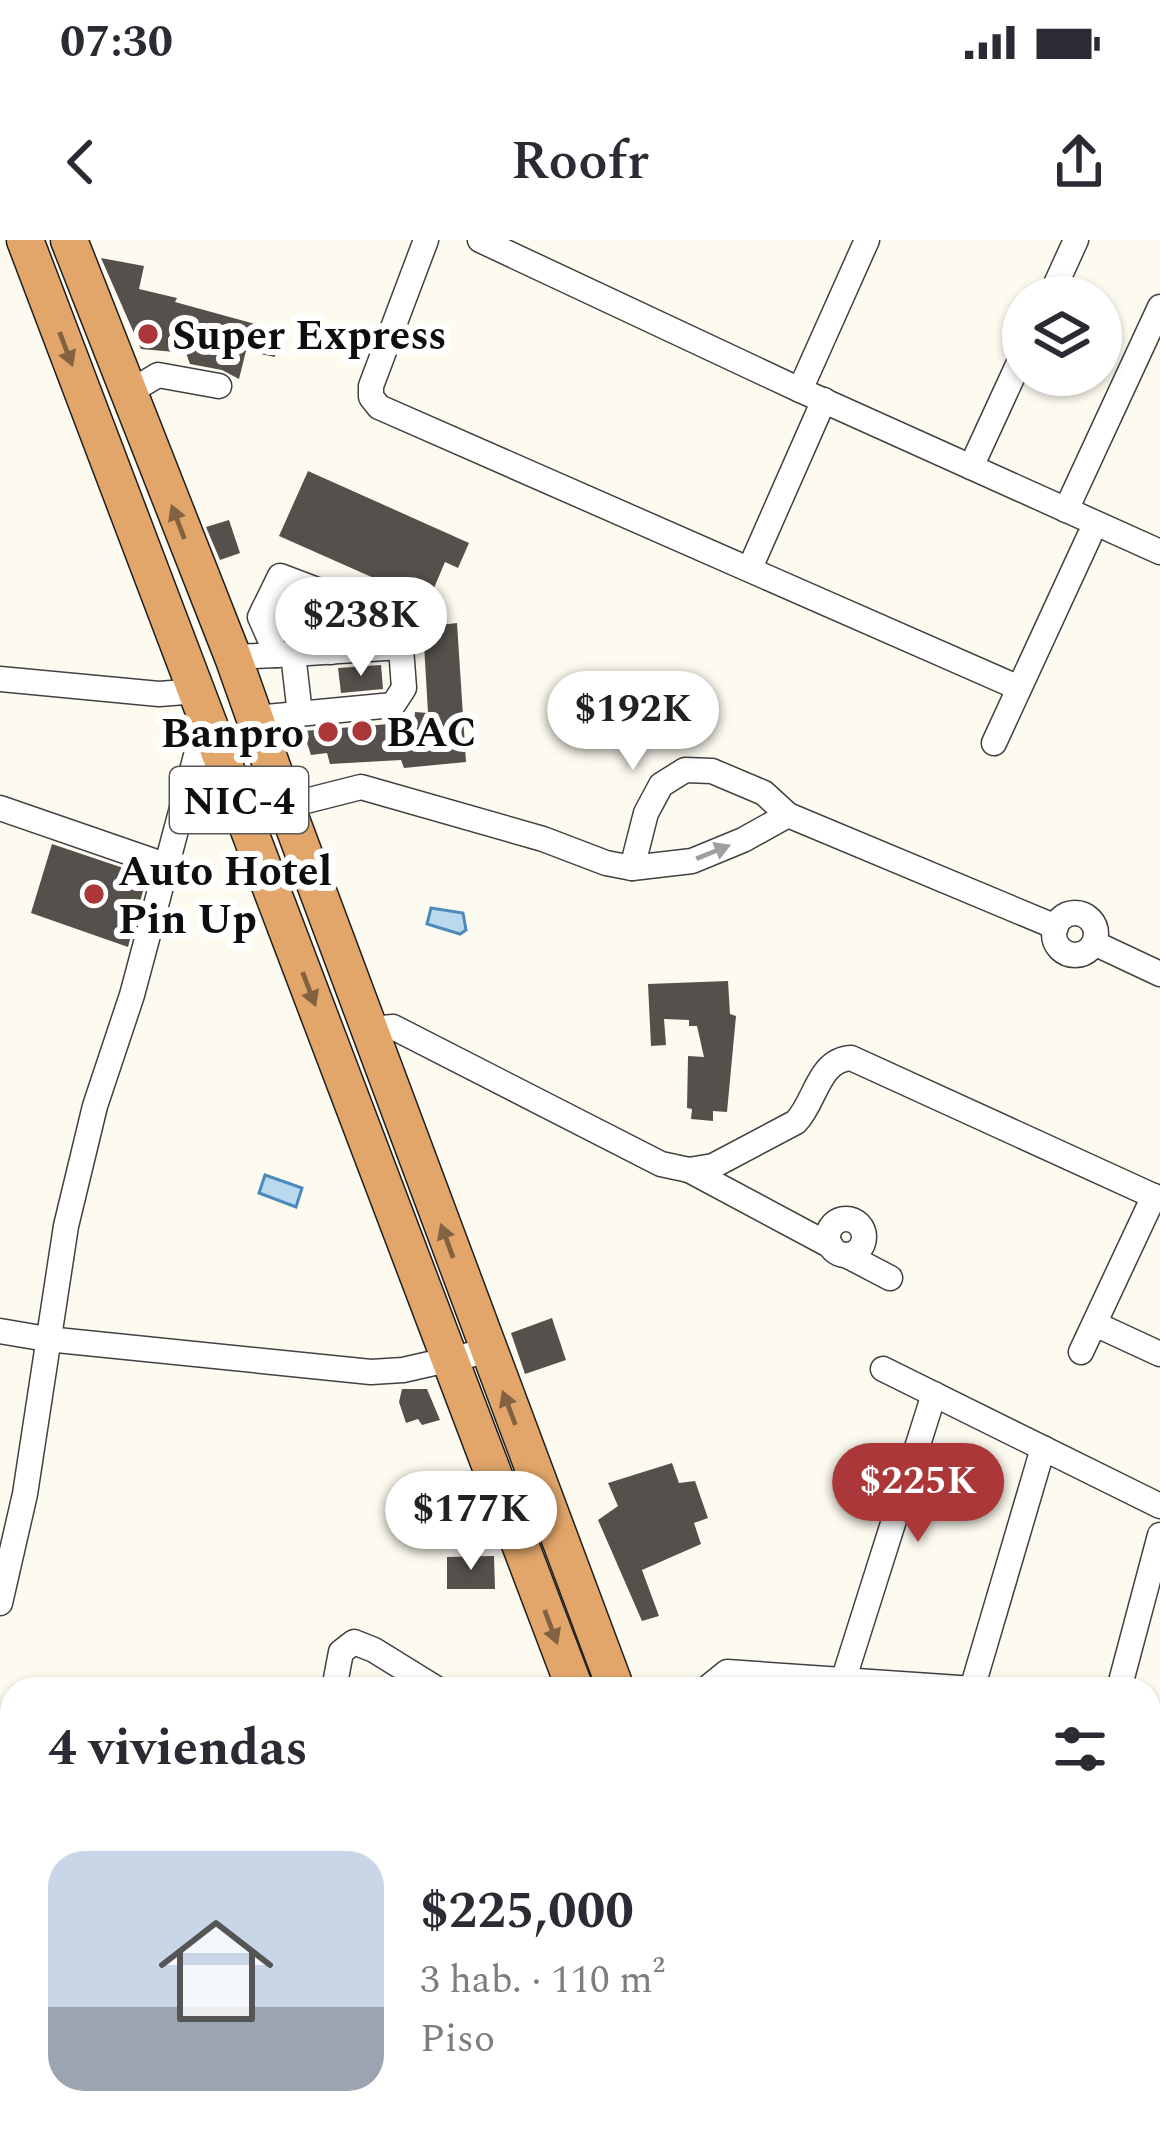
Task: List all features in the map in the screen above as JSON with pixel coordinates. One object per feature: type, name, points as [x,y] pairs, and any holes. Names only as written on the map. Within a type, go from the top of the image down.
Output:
[{"type":"highway","name":"NIC-4","points":[[25,240],[570,1677]]},
{"type":"highway","name":"NIC-4","points":[[69,240],[256,718],[611,1677]]},
{"type":"highway","points":[[156,586],[170,604],[182,608],[197,597],[200,579]]},
{"type":"highway","points":[[180,648],[191,628],[207,626],[227,643]]},
{"type":"street","points":[[426,240],[371,386],[371,397],[380,406],[1019,688]]},
{"type":"street","points":[[480,240],[1160,552]]},
{"type":"street","points":[[800,390],[868,240]]},
{"type":"street","points":[[1059,276],[1076,240]]},
{"type":"street","points":[[1066,509],[1160,307]]},
{"type":"street","points":[[128,393],[158,375],[220,386]]},
{"type":"street","points":[[971,467],[1004,396]]},
{"type":"street","points":[[750,568],[824,400]]},
{"type":"street","points":[[994,743],[1089,536]]},
{"type":"street","points":[[256,718],[300,714],[393,705],[404,688],[399,621],[280,576],[260,617],[285,654],[300,714]]},
{"type":"street","points":[[264,609],[325,635],[331,652]]},
{"type":"street","points":[[227,643],[285,654],[401,647]]},
{"type":"street","points":[[0,679],[159,694],[202,703],[132,995],[90,1126],[66,1226],[25,1494],[0,1603]]},
{"type":"street","points":[[632,868],[646,813],[661,785],[685,770],[712,771],[764,793],[788,815],[1056,927],[1055,940],[1064,951],[1084,952],[1094,943],[1160,974]]},
{"type":"street","points":[[286,806],[361,788],[632,868],[692,861],[788,815]]},
{"type":"street","points":[[0,808],[165,865]]},
{"type":"street","points":[[370,1029],[393,1027],[661,1164],[689,1170],[890,1278]]},
{"type":"street","points":[[689,1170],[712,1166],[796,1122],[806,1112],[826,1069],[836,1059],[850,1058],[1157,1198],[1081,1352]]},
{"type":"street","points":[[1095,1324],[1160,1354]]},
{"type":"street","points":[[0,1330],[47,1339],[370,1372],[403,1370],[488,1351]]},
{"type":"street","points":[[884,1369],[1160,1506]]},
{"type":"street","points":[[844,1677],[934,1394]]},
{"type":"street","points":[[976,1677],[1043,1448]]},
{"type":"street","points":[[1122,1677],[1160,1535]]},
{"type":"street","points":[[336,1677],[341,1652],[354,1642],[418,1677]]},
{"type":"street","points":[[721,1677],[727,1672],[824,1677]]},
{"type":"water","points":[[431,908],[463,913],[466,930],[460,934],[427,924]]},
{"type":"water","points":[[265,1175],[302,1188],[296,1207],[259,1193]]},
{"type":"building","points":[[101,258],[144,266],[139,289],[277,330],[275,357],[246,351],[239,379],[222,370],[190,364],[186,353],[141,349]]},
{"type":"building","points":[[308,471],[469,543],[458,568],[445,562],[428,602],[279,536]]},
{"type":"building","points":[[229,520],[240,553],[220,560],[206,527]]},
{"type":"building","points":[[457,623],[466,762],[404,768],[401,760],[330,764],[327,753],[311,755],[303,731],[414,722],[415,712],[428,713],[423,627]]},
{"type":"building","points":[[381,665],[383,689],[341,693],[338,668]]},
{"type":"building","name":"Auto Hotel Pin Up","points":[[52,844],[147,876],[128,947],[31,913]]},
{"type":"building","points":[[728,981],[730,1014],[736,1016],[727,1112],[713,1111],[713,1121],[691,1119],[688,1056],[704,1057],[697,1026],[689,1026],[689,1020],[664,1019],[666,1045],[651,1046],[648,984]]},
{"type":"building","points":[[552,1318],[566,1360],[525,1374],[511,1333]]},
{"type":"building","points":[[402,1389],[427,1389],[440,1420],[406,1423],[399,1402]]},
{"type":"building","points":[[672,1463],[679,1483],[695,1481],[708,1518],[694,1523],[701,1544],[642,1570],[659,1616],[642,1621],[598,1520],[618,1506],[608,1483]]},
{"type":"building","points":[[494,1556],[495,1589],[447,1589],[447,1557]]},
{"type":"place","name":"Super Express","points":[[148,334]]},
{"type":"place","name":"BAC","points":[[362,731]]},
{"type":"place","name":"Banpro","points":[[328,732]]},
{"type":"place","name":"Auto Hotel Pin Up","points":[[94,894]]}]
